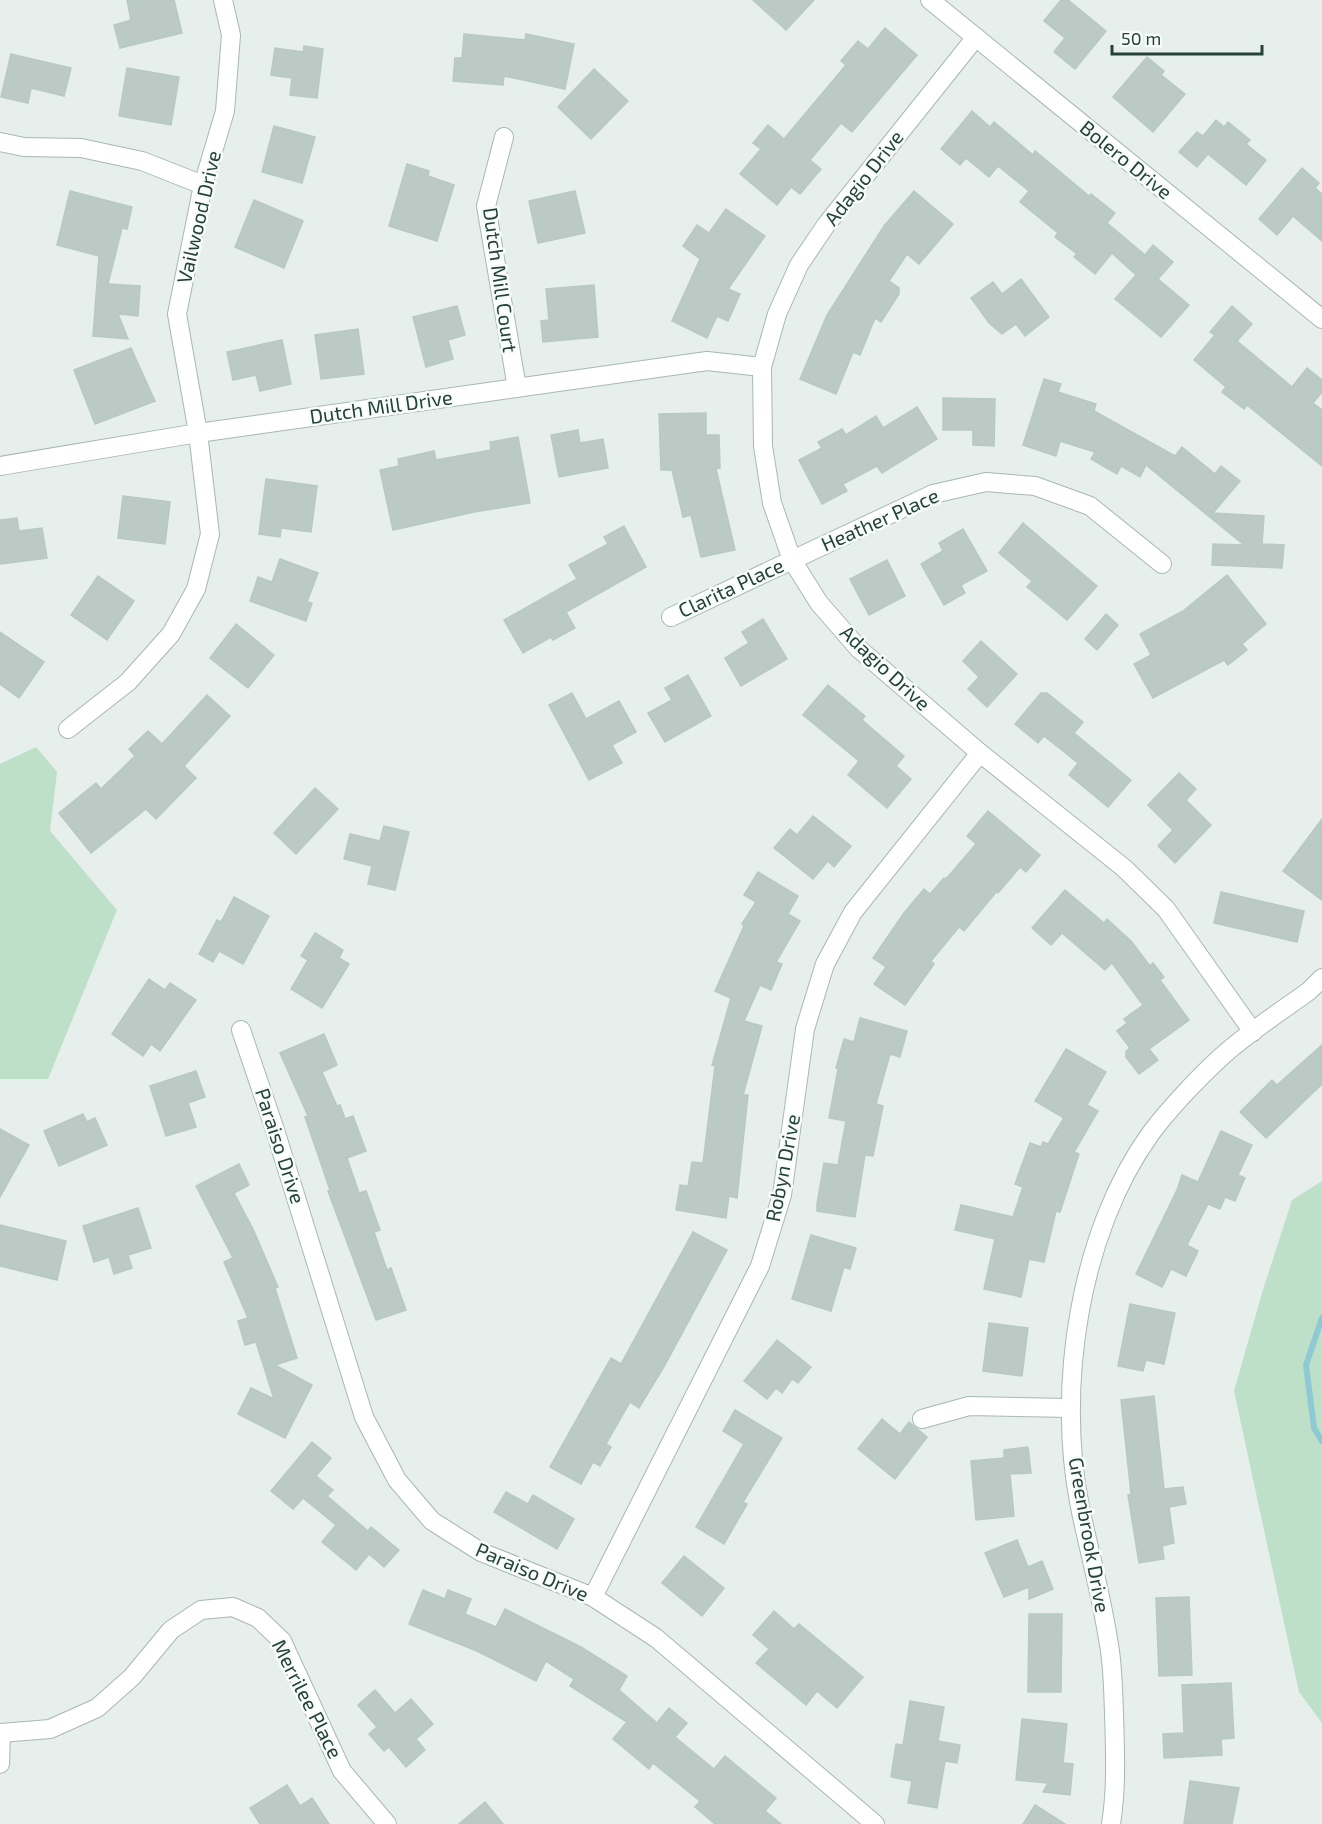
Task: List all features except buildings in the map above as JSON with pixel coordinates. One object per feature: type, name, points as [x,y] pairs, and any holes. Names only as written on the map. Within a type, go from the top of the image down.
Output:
[{"type":"street","name":"Vailwood Drive","points":[[68,729],[128,682],[171,634],[196,589],[210,534],[198,434],[177,315],[203,185],[225,111],[231,35],[223,0]]},
{"type":"street","name":"Bolero Drive","points":[[930,0],[1322,319]]},
{"type":"street","name":"Adagio Drive","points":[[976,37],[826,225],[799,265],[777,314],[762,367],[763,446],[772,503],[792,560],[819,603],[859,649],[980,753],[1124,868],[1166,909],[1253,1032]]},
{"type":"street","name":"Dutch Mill Court","points":[[504,137],[486,206],[517,388]]},
{"type":"street","points":[[0,142],[24,147],[81,148],[142,161],[203,185]]},
{"type":"street","name":"Dutch Mill Drive","points":[[0,466],[198,434],[707,361],[762,367]]},
{"type":"street","name":"Heather Place","points":[[792,560],[933,494],[986,482],[1035,486],[1090,506],[1162,564]]},
{"type":"street","name":"Clarita Place","points":[[671,617],[792,560]]},
{"type":"street","name":"Robyn Drive","points":[[593,1597],[760,1266],[782,1195],[805,1029],[825,964],[853,912],[980,753]]},
{"type":"street","name":"Greenbrook Drive","points":[[1111,1824],[1114,1805],[1115,1746],[1109,1641],[1080,1506],[1074,1467],[1070,1408],[1076,1335],[1088,1273],[1103,1225],[1126,1173],[1151,1133],[1221,1057],[1309,991],[1322,978]]},
{"type":"street","name":"Paraiso Drive","points":[[241,1030],[275,1130],[364,1417],[397,1480],[432,1521],[481,1552],[593,1597],[656,1638],[875,1824]]},
{"type":"street","points":[[922,1419],[969,1406],[1070,1408]]},
{"type":"street","name":"Merrilee Place","points":[[0,1733],[51,1729],[98,1708],[132,1677],[171,1630],[201,1610],[233,1607],[258,1618],[282,1641],[342,1771],[387,1824]]},
{"type":"street","points":[[0,1733],[0,1764]]},
{"type":"green space","points":[[36,747],[57,772],[50,831],[117,910],[48,1079],[0,1079],[0,764]]},
{"type":"green space","points":[[1322,1181],[1322,1723],[1299,1692],[1234,1391],[1292,1200]]},
{"type":"waterway","points":[[1322,1318],[1306,1365],[1314,1428],[1322,1441]]}]
